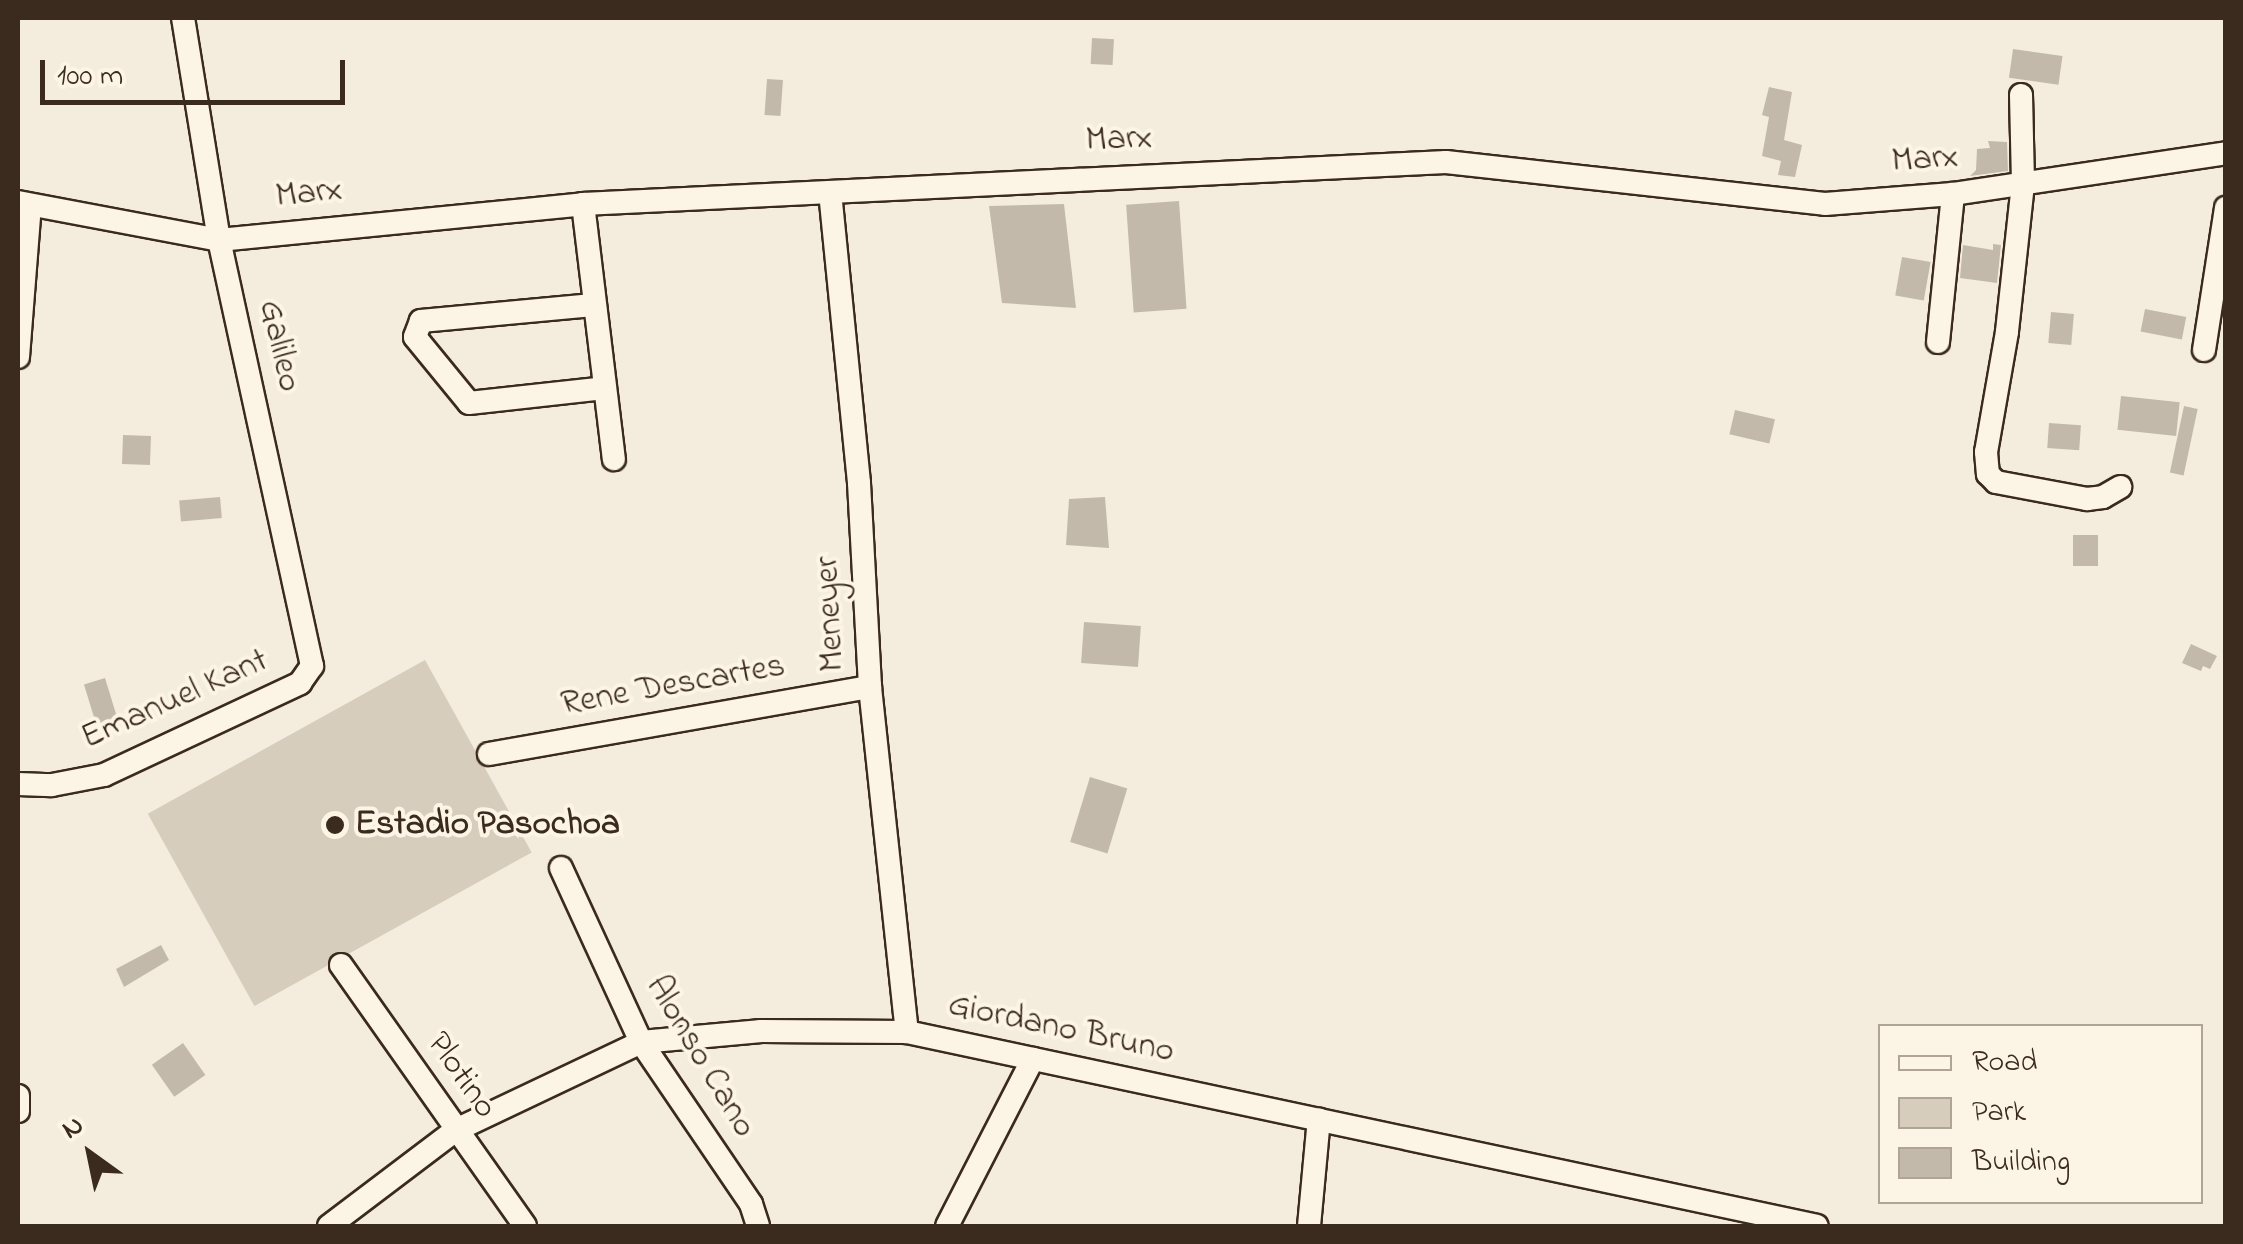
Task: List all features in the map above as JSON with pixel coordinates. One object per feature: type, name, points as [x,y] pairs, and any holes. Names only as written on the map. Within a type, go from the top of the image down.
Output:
[{"type":"street","name":"Galileo","points":[[183,18],[219,240],[314,658],[300,684]]},
{"type":"street","points":[[2021,95],[2023,184],[2006,332],[1986,452],[1988,474],[1996,482],[2088,499],[2103,497],[2120,486]]},
{"type":"street","name":"Marx","points":[[24,204],[219,240],[584,204],[1196,170],[1446,162],[1825,204],[1953,194],[2226,153]]},
{"type":"street","name":"Meneyer","points":[[830,192],[859,483],[870,686],[908,1032]]},
{"type":"street","points":[[1938,342],[1953,194]]},
{"type":"street","points":[[18,357],[24,204]]},
{"type":"street","points":[[584,204],[614,458]]},
{"type":"street","points":[[2204,350],[2226,208]]},
{"type":"street","points":[[594,306],[421,321],[415,338],[469,403],[604,388]]},
{"type":"street","name":"Emanuel Kant","points":[[18,784],[52,785],[104,775],[300,684]]},
{"type":"street","name":"Rene Descartes","points":[[489,754],[870,686]]},
{"type":"street","name":"Alonso Cano","points":[[561,868],[641,1042],[752,1204],[758,1226]]},
{"type":"street","name":"Plotino","points":[[341,966],[525,1226]]},
{"type":"street","name":"Giordano Bruno","points":[[329,1226],[456,1130],[641,1042],[762,1031],[908,1032],[1817,1226]]},
{"type":"street","points":[[947,1226],[1032,1059]]},
{"type":"street","points":[[18,1096],[18,1111]]},
{"type":"street","points":[[1309,1226],[1319,1119]]},
{"type":"green space","name":"Estadio Pasochoa","points":[[425,660],[532,852],[254,1006],[148,814]]},
{"type":"building","points":[[1092,38],[1114,39],[1113,65],[1091,64]]},
{"type":"building","points":[[2013,49],[2063,56],[2058,85],[2009,78]]},
{"type":"building","points":[[767,79],[783,80],[780,116],[764,115]]},
{"type":"building","points":[[1769,87],[1792,92],[1784,140],[1802,145],[1795,177],[1778,175],[1781,161],[1762,156],[1769,117],[1762,115]]},
{"type":"building","points":[[1988,141],[2007,142],[2008,171],[1970,176],[1976,170],[1977,149],[1990,148]]},
{"type":"building","points":[[1179,201],[1187,309],[1134,312],[1126,205]]},
{"type":"building","points":[[1064,204],[1076,308],[1002,303],[989,206]]},
{"type":"building","points":[[1993,244],[2001,245],[1997,283],[1960,278],[1963,245],[1993,250]]},
{"type":"building","points":[[1902,257],[1931,262],[1924,300],[1895,295]]},
{"type":"building","points":[[2145,309],[2186,317],[2182,340],[2141,332]]},
{"type":"building","points":[[2051,312],[2074,314],[2071,345],[2048,343]]},
{"type":"building","points":[[2121,396],[2180,402],[2176,436],[2117,430]]},
{"type":"building","points":[[2184,406],[2198,409],[2184,475],[2170,473]]},
{"type":"building","points":[[1735,410],[1775,419],[1769,444],[1729,434]]},
{"type":"building","points":[[2049,423],[2081,425],[2079,450],[2047,448]]},
{"type":"building","points":[[123,435],[151,436],[150,465],[122,464]]},
{"type":"building","points":[[220,497],[222,518],[181,521],[179,501]]},
{"type":"building","points":[[1105,497],[1109,548],[1066,545],[1069,499]]},
{"type":"building","points":[[2073,535],[2098,535],[2098,566],[2073,566]]},
{"type":"building","points":[[1084,622],[1141,626],[1138,667],[1081,663]]},
{"type":"building","points":[[2191,644],[2217,656],[2210,669],[2203,666],[2201,671],[2182,663]]},
{"type":"building","points":[[105,678],[118,720],[97,727],[84,684]]},
{"type":"building","points":[[1090,777],[1127,788],[1107,853],[1070,842]]},
{"type":"building","points":[[161,945],[169,960],[124,987],[116,969]]},
{"type":"building","points":[[183,1043],[205,1075],[174,1097],[152,1065]]},
{"type":"place","name":"Estadio Pasochoa","points":[[335,825]]}]
